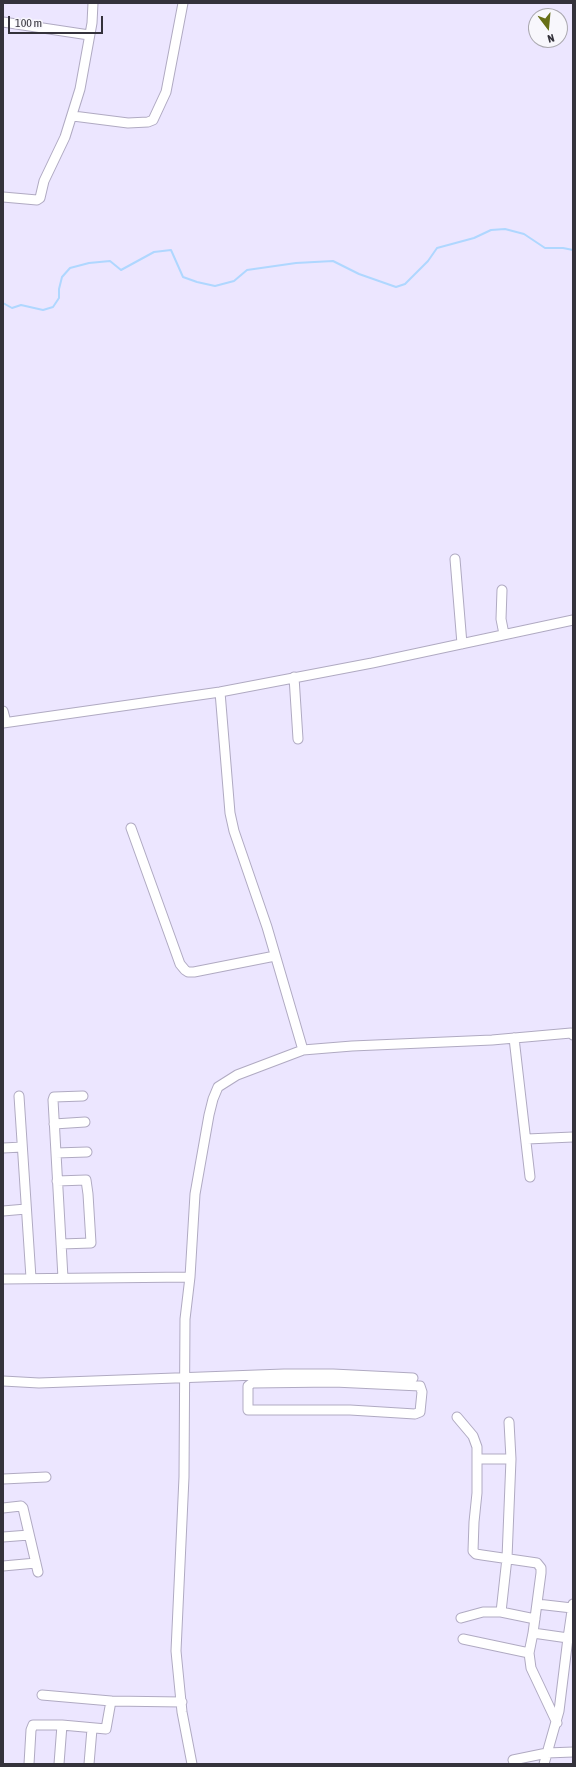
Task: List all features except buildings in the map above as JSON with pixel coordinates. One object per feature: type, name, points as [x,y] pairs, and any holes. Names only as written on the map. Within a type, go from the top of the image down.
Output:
[{"type":"street","points":[[3,197],[38,199],[44,181],[59,150],[72,116],[86,61],[93,3]]},
{"type":"street","points":[[72,116],[128,123],[148,122],[153,120],[166,92],[183,3]]},
{"type":"street","points":[[3,22],[89,35]]},
{"type":"street","points":[[455,559],[462,644]]},
{"type":"street","points":[[502,590],[501,619],[504,634]]},
{"type":"street","points":[[3,711],[4,722],[220,692],[462,644],[573,620]]},
{"type":"street","points":[[294,677],[298,739]]},
{"type":"street","points":[[220,692],[230,812],[241,851],[262,910],[303,1050]]},
{"type":"street","points":[[131,828],[178,958],[185,970],[188,972],[194,972],[275,956]]},
{"type":"street","points":[[192,1764],[182,1702],[176,1651],[184,1477],[185,1319],[190,1277],[195,1194],[209,1115],[218,1087],[237,1075],[303,1050],[573,1035]]},
{"type":"street","points":[[514,1038],[527,1139],[530,1177]]},
{"type":"street","points":[[19,1096],[31,1278]]},
{"type":"street","points":[[63,1276],[54,1124],[54,1098],[83,1096]]},
{"type":"street","points":[[54,1124],[85,1122]]},
{"type":"street","points":[[527,1139],[573,1137]]},
{"type":"street","points":[[3,1148],[22,1147]]},
{"type":"street","points":[[56,1154],[86,1152]]},
{"type":"street","points":[[58,1181],[86,1180],[91,1243],[61,1244]]},
{"type":"street","points":[[3,1210],[26,1209]]},
{"type":"street","points":[[3,1279],[93,1273]]},
{"type":"street","points":[[63,1276],[190,1277]]},
{"type":"street","points":[[3,1381],[39,1383],[185,1377],[413,1378]]},
{"type":"street","points":[[333,1378],[420,1386],[422,1392],[420,1412],[415,1414],[350,1410],[248,1410],[248,1386],[252,1383],[333,1378]]},
{"type":"street","points":[[457,1417],[476,1440],[478,1458],[473,1550],[479,1554],[533,1561],[540,1565],[541,1573],[529,1653],[534,1676],[557,1723]]},
{"type":"street","points":[[501,1612],[507,1558],[511,1459],[509,1422]]},
{"type":"street","points":[[478,1458],[511,1459]]},
{"type":"street","points":[[3,1479],[46,1477]]},
{"type":"street","points":[[3,1508],[23,1507],[37,1567],[3,1566]]},
{"type":"street","points":[[3,1537],[29,1535]]},
{"type":"street","points":[[537,1604],[573,1606],[568,1638],[569,1654],[557,1723],[544,1764]]},
{"type":"street","points":[[461,1618],[483,1612],[501,1612],[535,1619]]},
{"type":"street","points":[[533,1632],[568,1638]]},
{"type":"street","points":[[463,1639],[529,1653]]},
{"type":"street","points":[[42,1695],[111,1701],[182,1702]]},
{"type":"street","points":[[29,1764],[32,1727],[36,1724],[62,1725],[103,1730],[108,1728],[111,1701]]},
{"type":"street","points":[[59,1764],[62,1725]]},
{"type":"street","points":[[89,1764],[92,1729]]},
{"type":"street","points":[[513,1760],[547,1753],[573,1752]]},
{"type":"waterway","points":[[3,303],[12,308],[21,305],[43,310],[53,307],[59,298],[59,289],[62,277],[70,268],[89,263],[110,261],[121,270],[154,252],[171,250],[183,277],[215,286],[234,281],[247,270],[296,263],[333,261],[359,274],[396,287],[405,284],[428,261],[437,248],[474,238],[491,230],[505,229],[524,234],[545,248],[563,248],[573,250]]}]
